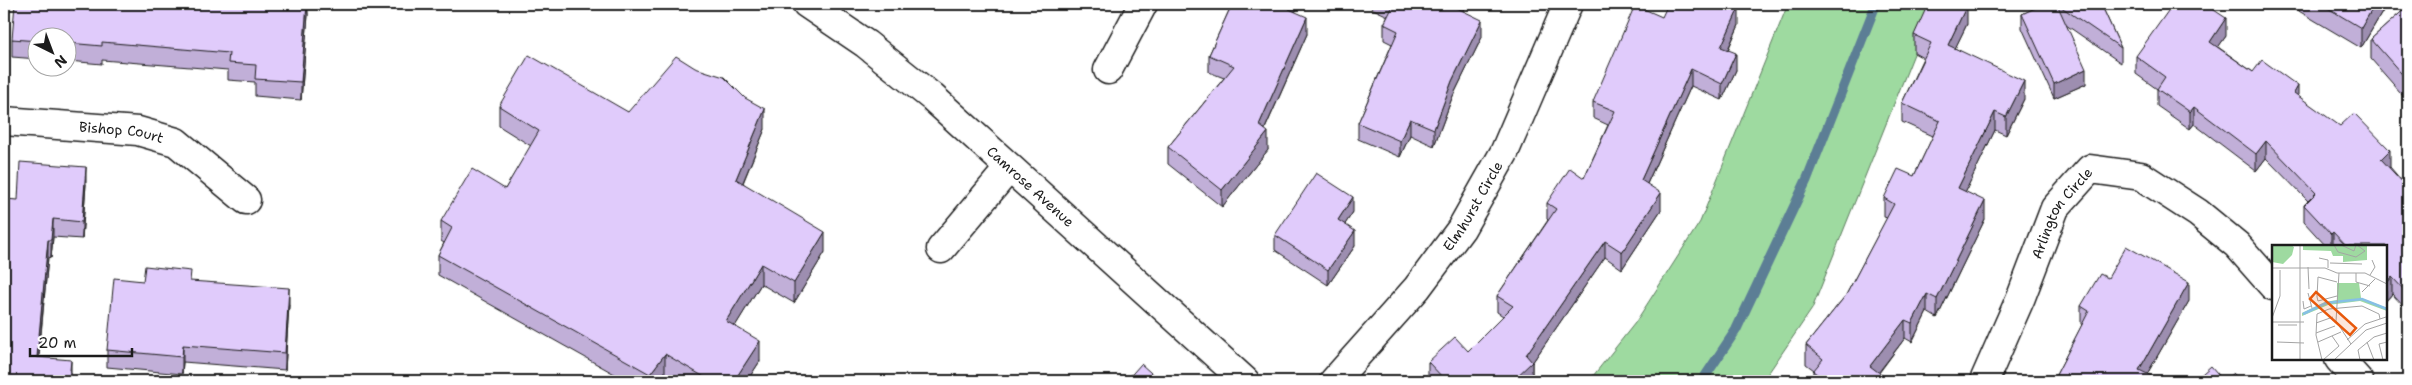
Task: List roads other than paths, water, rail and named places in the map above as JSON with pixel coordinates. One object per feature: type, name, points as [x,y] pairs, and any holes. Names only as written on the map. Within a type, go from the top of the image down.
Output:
[{"type":"street","name":"Camrose Avenue","points":[[806,4],[866,44],[910,79],[1245,381]]},
{"type":"street","points":[[1108,70],[1143,4]]},
{"type":"street","name":"Elmhurst Circle","points":[[1334,381],[1417,288],[1461,229],[1504,153],[1568,4]]},
{"type":"street","name":"Bishop Court","points":[[4,121],[138,131],[176,142],[246,200]]},
{"type":"street","points":[[941,249],[1009,168]]},
{"type":"street","name":"Arlington Circle","points":[[1984,381],[2021,297],[2055,208],[2090,169],[2141,176],[2198,213],[2237,246],[2272,285]]},
{"type":"street","points":[[2339,360],[2359,381]]},
{"type":"waterway","points":[[1702,381],[1736,330],[1807,179],[1876,4]]}]
